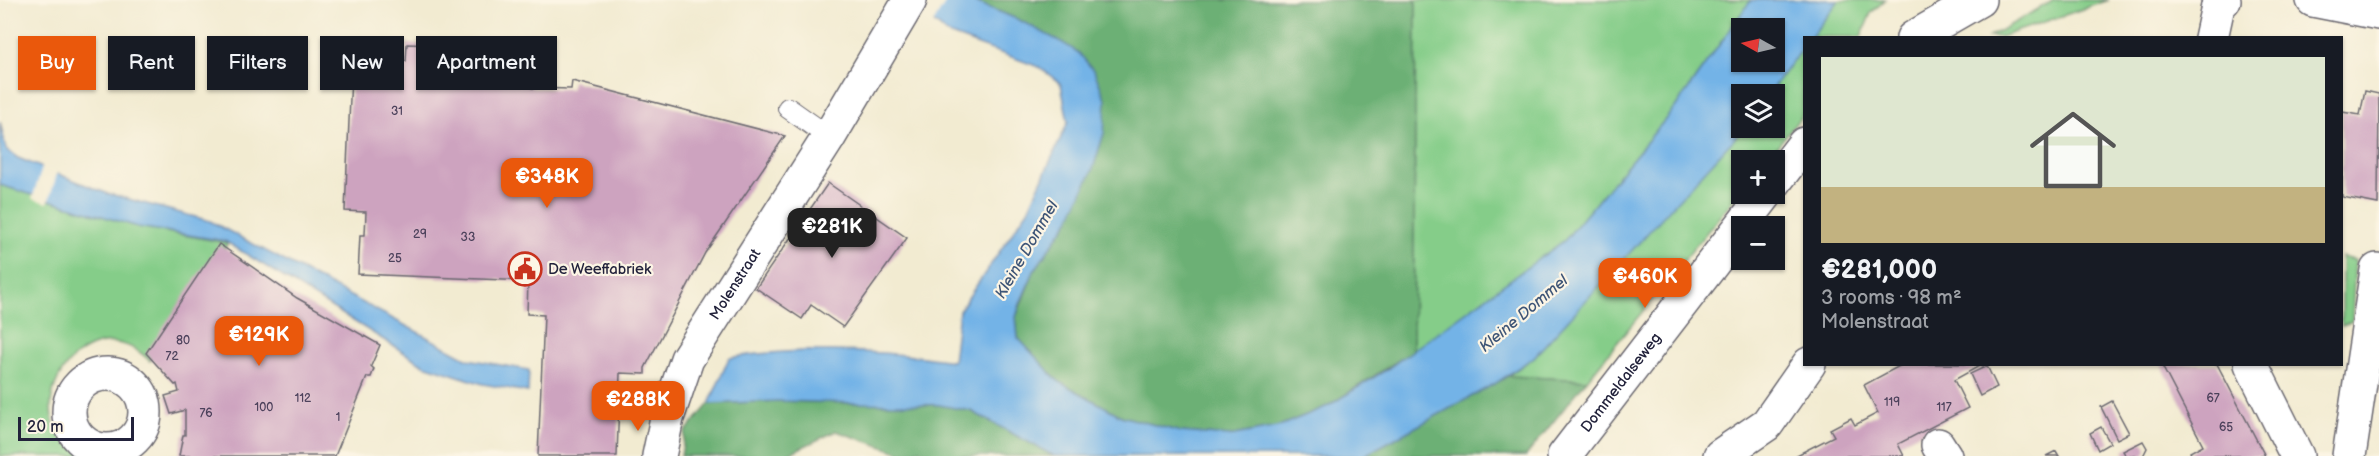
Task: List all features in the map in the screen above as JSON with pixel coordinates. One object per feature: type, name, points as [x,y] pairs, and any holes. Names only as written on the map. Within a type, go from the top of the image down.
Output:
[{"type":"street","points":[[1916,36],[1979,0]]},
{"type":"street","points":[[2211,36],[2218,6],[2224,0]]},
{"type":"street","points":[[2313,0],[2379,13]]},
{"type":"street","name":"Molenstraat","points":[[659,456],[667,418],[687,359],[829,137],[904,9]]},
{"type":"street","points":[[1785,169],[1803,145]]},
{"type":"street","name":"Dommeldalseweg","points":[[1564,456],[1758,204]]},
{"type":"street","points":[[2349,456],[2377,270]]},
{"type":"street","points":[[1720,456],[1767,424],[1808,366]]},
{"type":"street","points":[[2252,366],[2296,456]]},
{"type":"lane","points":[[788,108],[829,137]]},
{"type":"green space","points":[[971,0],[1416,0],[1413,351],[1328,406],[1277,427],[1229,436],[1181,432],[1121,416],[1058,381],[1018,338],[1016,317],[1034,271],[1069,220],[1079,53],[1019,20]]},
{"type":"green space","points":[[1416,0],[1751,0],[1738,18],[1731,18],[1731,28],[1674,109],[1565,240],[1413,351]]},
{"type":"green space","points":[[1839,0],[1885,0],[1871,13],[1861,36],[1812,36]]},
{"type":"green space","points":[[2054,0],[2109,0],[2003,36],[1991,36]]},
{"type":"green space","points":[[1803,47],[1803,114],[1785,136],[1785,84],[1776,84]]},
{"type":"green space","points":[[1734,138],[1784,138],[1774,150],[1731,150],[1731,202],[1587,380],[1508,376],[1534,357]]},
{"type":"green space","points":[[0,185],[138,227],[228,243],[150,361],[124,345],[99,344],[78,354],[61,373],[52,396],[53,420],[65,441],[92,456],[0,456]]},
{"type":"green space","points":[[2343,257],[2355,260],[2352,321],[2343,326]]},
{"type":"green space","points":[[1508,376],[1587,380],[1526,456],[1363,456]]},
{"type":"green space","points":[[777,401],[939,405],[971,411],[1054,456],[939,456],[920,450],[904,454],[836,431],[784,456],[681,456],[685,432],[709,404]]},
{"type":"water","name":"Kleine Dommel","points":[[894,0],[971,0],[1019,20],[1063,43],[1079,53],[1094,71],[1106,100],[1104,133],[1093,169],[1069,220],[1034,271],[1021,301],[1016,317],[1018,338],[1058,381],[1121,416],[1181,432],[1229,436],[1277,427],[1328,406],[1386,370],[1565,240],[1674,109],[1731,28],[1731,72],[1784,72],[1776,84],[1731,84],[1731,138],[1735,138],[1534,357],[1496,383],[1363,456],[1054,456],[971,411],[939,405],[777,401],[709,404],[729,358],[784,352],[841,351],[897,354],[953,361],[959,311],[1028,210],[1068,122],[1061,84],[1039,67],[948,34],[932,21]]},
{"type":"water","points":[[1751,0],[1839,0],[1812,36],[1803,36],[1803,47],[1785,71],[1785,18],[1738,18]]},
{"type":"water","points":[[0,122],[6,149],[18,158],[106,193],[210,221],[468,359],[529,370],[528,392],[483,384],[424,365],[225,241],[138,227],[0,185]]},
{"type":"pier","points":[[891,0],[947,0],[932,25]]},
{"type":"pier","points":[[43,165],[58,171],[48,203],[32,199]]},
{"type":"building","points":[[407,44],[416,44],[416,90],[557,90],[571,89],[572,81],[785,136],[705,253],[645,368],[645,374],[620,373],[617,456],[538,456],[544,315],[527,314],[528,281],[358,274],[360,235],[365,235],[366,212],[345,211],[350,90],[404,90],[404,61],[406,61]]},
{"type":"building","points":[[2365,91],[2379,94],[2378,204],[2343,197],[2343,112],[2360,115]]},
{"type":"building","points":[[828,183],[907,238],[843,327],[811,305],[802,319],[756,288]]},
{"type":"building","points":[[219,244],[297,298],[380,345],[371,366],[374,369],[371,377],[367,377],[335,456],[179,456],[183,435],[185,435],[185,410],[171,414],[165,396],[179,392],[177,384],[175,385],[146,353]]},
{"type":"building","points":[[1899,366],[1979,366],[1954,380],[1968,408],[1898,444],[1904,456],[1795,456],[1834,436],[1830,429],[1851,418],[1855,425],[1878,413],[1864,385]]},
{"type":"building","points":[[1987,366],[1997,387],[1980,396],[1970,374]]},
{"type":"building","points":[[2162,366],[2218,366],[2265,456],[2192,456],[2190,452],[2203,445]]},
{"type":"building","points":[[2112,401],[2129,433],[2117,439],[2101,407]]},
{"type":"building","points":[[2101,427],[2110,443],[2098,450],[2090,433]]},
{"type":"building","points":[[2143,441],[2147,448],[2143,456],[2126,456],[2123,451]]},
{"type":"building","points":[[2056,451],[2059,456],[2046,456]]},
{"type":"place","name":"De Weeffabriek","points":[[525,269]]}]
